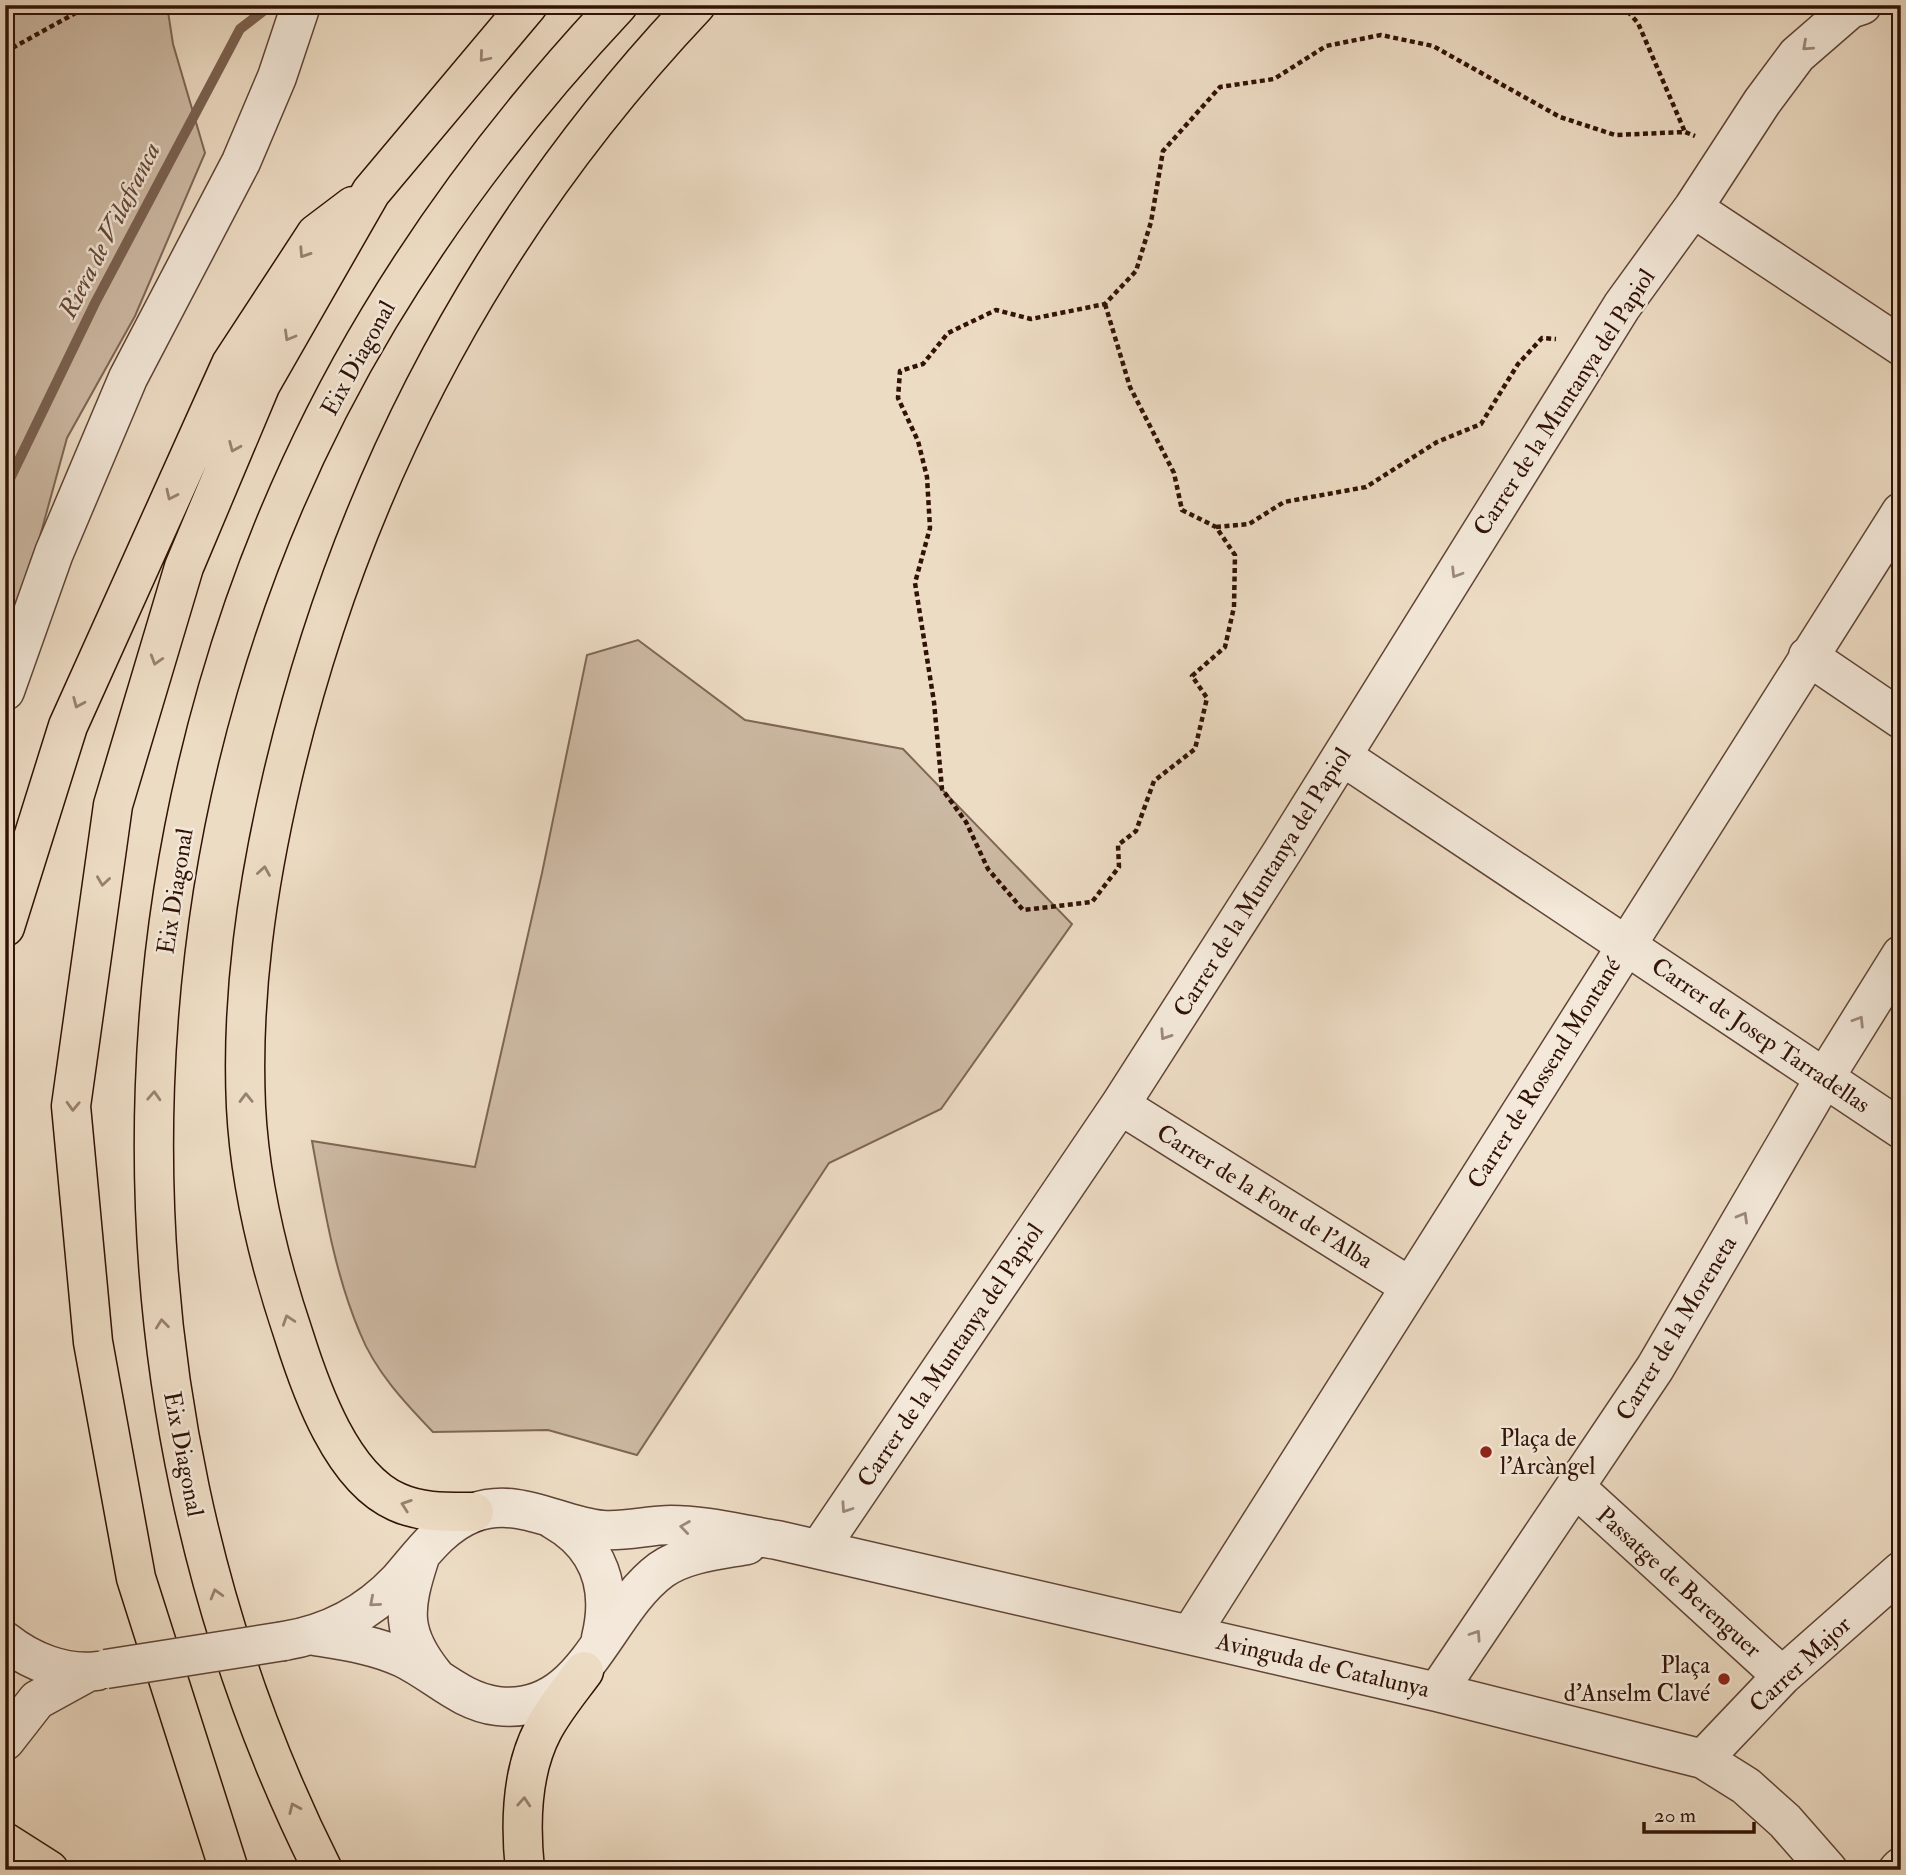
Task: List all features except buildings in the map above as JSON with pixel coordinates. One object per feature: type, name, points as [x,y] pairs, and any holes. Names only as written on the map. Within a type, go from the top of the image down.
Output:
[{"type":"highway","points":[[229,1870],[136,1578],[93,1342],[71,1106],[113,805],[184,567],[261,384],[371,192],[528,5]]},
{"type":"highway","name":"Eix Diagonal","points":[[323,1870],[257,1720],[231,1643],[198,1529],[171,1386],[161,1321],[153,1116],[159,1003],[171,909],[184,828],[214,704],[256,574],[310,447],[376,322],[413,264],[493,151],[618,5]]},
{"type":"highway","points":[[474,1513],[425,1511],[396,1502],[373,1488],[356,1470],[331,1429],[297,1348],[269,1256],[254,1188],[246,1109],[245,1019],[254,933],[271,826],[296,721],[328,611],[362,521],[398,439],[437,358],[495,262],[540,196],[592,125],[696,5]]},
{"type":"highway","points":[[5,927],[68,726],[232,364],[317,234],[371,192]]},
{"type":"highway","points":[[525,1870],[524,1800],[533,1751],[544,1727],[592,1657]]},
{"type":"highway","points":[[5,1842],[49,1870]]},
{"type":"street","points":[[5,691],[54,553],[128,378],[241,162],[277,77],[301,5]]},
{"type":"street","name":"Carrer de la Muntanya del Papiol","points":[[819,1549],[1120,1105],[1342,756],[1600,341],[1693,208],[1762,102],[1797,55],[1850,9],[1861,5]]},
{"type":"street","points":[[1693,208],[1901,346]]},
{"type":"street","name":"Carrer de Rossend Montané","points":[[1190,1634],[1901,512]]},
{"type":"street","points":[[1808,656],[1901,719]]},
{"type":"street","name":"Carrer de Josep Tarradellas","points":[[1342,756],[1901,1129]]},
{"type":"street","name":"Carrer de la Moreneta","points":[[1437,1692],[1655,1368],[1825,1077],[1901,955]]},
{"type":"street","name":"Carrer de la Font de l'Alba","points":[[1120,1105],[1409,1286]]},
{"type":"street","name":"Passatge de Berenguer","points":[[1575,1487],[1782,1676]]},
{"type":"street","points":[[5,1641],[45,1665],[97,1671],[300,1638],[365,1610],[396,1583],[444,1529],[474,1513],[508,1507],[541,1513],[569,1529],[590,1552],[604,1581],[607,1612],[592,1657]]},
{"type":"street","name":"Avinguda de Catalunya","points":[[541,1513],[600,1530],[621,1531],[673,1525],[777,1540],[1437,1692],[1703,1759],[1746,1786],[1785,1821],[1828,1870]]},
{"type":"street","points":[[300,1638],[372,1646],[404,1659],[468,1699],[499,1706],[530,1704],[560,1692],[592,1657],[624,1607],[663,1569],[705,1553],[777,1540]]},
{"type":"street","points":[[421,1555],[409,1591],[407,1620],[415,1651],[439,1680]]},
{"type":"street","name":"Carrer Major","points":[[1703,1759],[1782,1676],[1901,1571]]},
{"type":"street","points":[[5,1651],[15,1680],[16,1707],[8,1737]]},
{"type":"street","points":[[8,1737],[37,1700],[97,1671]]},
{"type":"path","points":[[5,52],[90,5]]},
{"type":"path","points":[[1622,5],[1638,23],[1685,132]]},
{"type":"path","points":[[1105,304],[1130,387],[1174,473],[1182,510],[1216,527],[1235,555],[1234,607],[1225,648],[1192,676],[1207,698],[1195,749],[1154,781],[1136,831],[1118,845],[1119,867],[1092,902],[1023,910],[988,869],[967,822],[942,789],[934,702],[915,583],[930,528],[927,477],[918,442],[898,398],[900,371],[923,364],[948,333],[996,310],[1031,319],[1105,304],[1136,271],[1151,222],[1163,151],[1220,87],[1274,79],[1326,46],[1381,35],[1433,46],[1560,117],[1615,135],[1685,132],[1730,152]]},
{"type":"path","points":[[1216,527],[1249,524],[1284,502],[1366,486],[1437,442],[1481,424],[1518,364],[1542,338],[1600,341]]},
{"type":"shaded area","points":[[5,5],[167,5],[173,44],[205,153],[135,316],[67,438],[28,580],[5,634]]},
{"type":"shaded area","points":[[638,640],[745,720],[903,749],[1072,924],[941,1109],[829,1163],[637,1455],[548,1430],[433,1432],[382,1373],[360,1333],[337,1263],[312,1141],[475,1167],[542,873],[587,655]]},
{"type":"waterway","name":"Riera de Vilafranca","points":[[5,489],[95,303],[240,29],[271,5]]},
{"type":"place","name":"Plaça de l'Arcàngel","points":[[1486,1452]]},
{"type":"place","name":"Plaça d'Anselm Clavé","points":[[1724,1679]]}]
